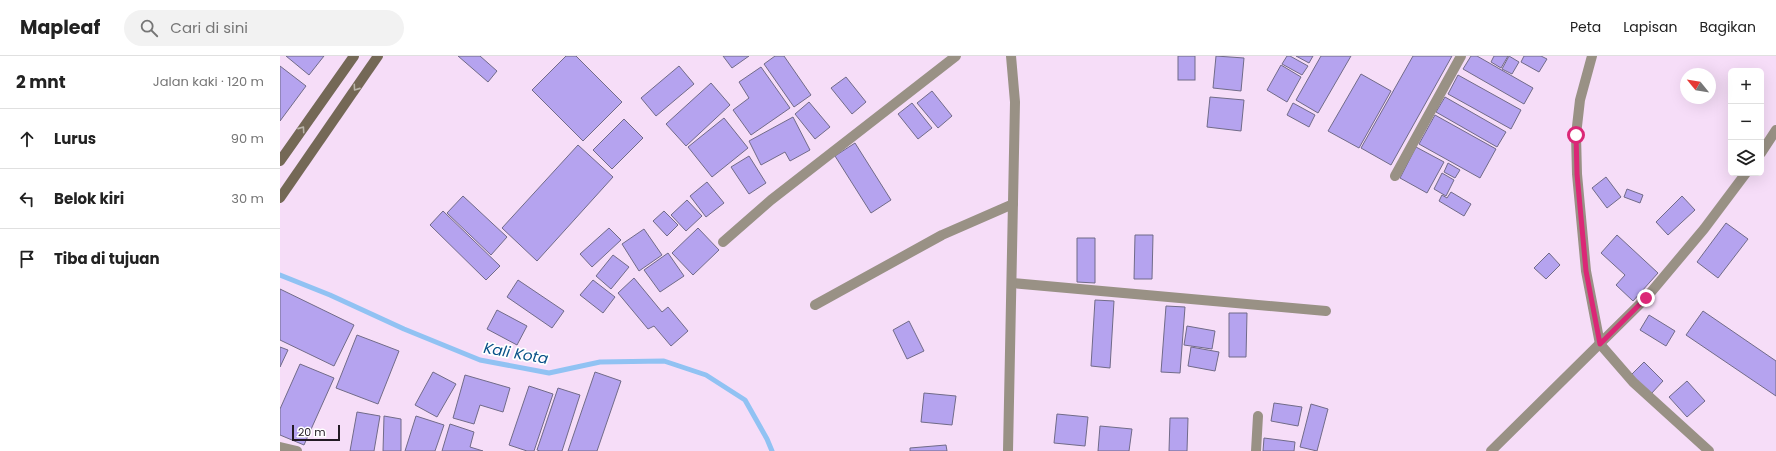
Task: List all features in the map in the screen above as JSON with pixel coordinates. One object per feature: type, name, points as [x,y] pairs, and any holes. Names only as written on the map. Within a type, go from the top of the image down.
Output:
[{"type":"street","points":[[280,161],[354,56]]},
{"type":"street","points":[[280,198],[378,56]]},
{"type":"street","points":[[722,242],[777,196],[956,56]]},
{"type":"street","points":[[1008,451],[1014,102],[1011,56]]},
{"type":"street","points":[[1394,176],[1461,56]]},
{"type":"street","points":[[1592,56],[1580,100],[1576,135],[1577,174],[1586,271],[1600,344],[1633,382],[1664,412],[1709,451]]},
{"type":"street","points":[[1764,148],[1776,130]]},
{"type":"street","points":[[1491,451],[1646,298],[1704,229],[1744,176]]},
{"type":"street","points":[[815,305],[942,235],[1013,204]]},
{"type":"street","points":[[1012,283],[1326,311]]},
{"type":"street","points":[[1256,451],[1258,416]]},
{"type":"street","points":[[280,446],[297,451]]},
{"type":"building","points":[[286,56],[324,56],[309,75]]},
{"type":"building","points":[[458,56],[480,56],[497,71],[488,82]]},
{"type":"building","points":[[566,56],[576,56],[622,102],[583,141],[532,90]]},
{"type":"building","points":[[723,56],[749,56],[732,68]]},
{"type":"building","points":[[775,56],[784,56],[811,95],[794,107],[764,64]]},
{"type":"building","points":[[1178,56],[1195,56],[1195,80],[1178,80]]},
{"type":"building","points":[[1216,56],[1244,58],[1241,91],[1213,88]]},
{"type":"building","points":[[1287,56],[1290,56],[1308,66],[1302,75],[1282,64]]},
{"type":"building","points":[[1296,56],[1313,56],[1309,63]]},
{"type":"building","points":[[1321,56],[1351,56],[1318,113],[1296,100]]},
{"type":"building","points":[[1413,56],[1452,56],[1391,165],[1361,148]]},
{"type":"building","points":[[1471,56],[1477,56],[1533,88],[1524,104],[1463,69]]},
{"type":"building","points":[[1494,56],[1508,56],[1501,68],[1491,62]]},
{"type":"building","points":[[1509,56],[1519,62],[1512,74],[1502,69]]},
{"type":"building","points":[[1524,56],[1541,56],[1547,59],[1539,72],[1521,62]]},
{"type":"building","points":[[1281,65],[1301,77],[1287,102],[1267,90]]},
{"type":"building","points":[[280,66],[306,86],[280,121]]},
{"type":"building","points":[[679,66],[694,84],[656,116],[641,98]]},
{"type":"building","points":[[761,67],[790,108],[751,135],[733,110],[749,98],[739,82]]},
{"type":"building","points":[[1361,74],[1391,91],[1359,148],[1328,131]]},
{"type":"building","points":[[1458,75],[1521,110],[1511,129],[1448,94]]},
{"type":"building","points":[[846,77],[866,102],[852,114],[831,88]]},
{"type":"building","points":[[711,83],[730,105],[686,146],[666,124]]},
{"type":"building","points":[[932,91],[952,116],[938,128],[917,103]]},
{"type":"building","points":[[1210,97],[1244,100],[1241,131],[1207,127]]},
{"type":"building","points":[[1445,97],[1506,132],[1497,147],[1436,112]]},
{"type":"building","points":[[809,102],[830,127],[815,139],[795,114]]},
{"type":"building","points":[[912,103],[932,128],[918,139],[898,114]]},
{"type":"building","points":[[1293,103],[1315,115],[1309,127],[1287,115]]},
{"type":"building","points":[[1435,115],[1496,149],[1480,178],[1419,144]]},
{"type":"building","points":[[793,117],[810,150],[790,161],[785,152],[761,165],[749,141]]},
{"type":"building","points":[[724,118],[748,148],[712,177],[688,147]]},
{"type":"building","points":[[624,119],[643,138],[612,169],[593,150]]},
{"type":"building","points":[[855,143],[891,200],[871,213],[835,156]]},
{"type":"building","points":[[578,145],[613,177],[537,261],[502,228]]},
{"type":"building","points":[[1416,147],[1444,162],[1427,193],[1400,178]]},
{"type":"building","points":[[749,156],[766,183],[749,194],[731,167]]},
{"type":"building","points":[[1448,163],[1460,170],[1455,178],[1444,172]]},
{"type":"building","points":[[1442,173],[1454,180],[1446,196],[1434,189]]},
{"type":"building","points":[[1606,177],[1621,197],[1607,208],[1592,188]]},
{"type":"building","points":[[707,182],[724,203],[706,217],[690,196]]},
{"type":"building","points":[[1627,189],[1643,195],[1640,203],[1624,197]]},
{"type":"building","points":[[1451,192],[1471,204],[1464,216],[1439,201],[1442,195],[1447,198]]},
{"type":"building","points":[[463,196],[507,237],[491,255],[447,213]]},
{"type":"building","points":[[1682,196],[1695,210],[1668,235],[1656,222]]},
{"type":"building","points":[[687,200],[702,216],[686,231],[671,215]]},
{"type":"building","points":[[443,211],[500,266],[486,280],[430,225]]},
{"type":"building","points":[[664,211],[678,225],[667,236],[653,221]]},
{"type":"building","points":[[1726,223],[1748,239],[1718,278],[1697,262]]},
{"type":"building","points":[[609,228],[621,240],[592,267],[580,254]]},
{"type":"building","points":[[698,228],[719,250],[693,275],[672,253]]},
{"type":"building","points":[[644,229],[662,255],[639,271],[622,244]]},
{"type":"building","points":[[1135,235],[1153,235],[1152,279],[1134,279]]},
{"type":"building","points":[[1617,235],[1658,273],[1633,301],[1616,285],[1625,275],[1601,253]]},
{"type":"building","points":[[1077,238],[1095,238],[1095,283],[1077,282]]},
{"type":"building","points":[[668,253],[684,276],[660,292],[644,270]]},
{"type":"building","points":[[1549,253],[1560,265],[1546,279],[1534,268]]},
{"type":"building","points":[[613,255],[629,267],[611,289],[596,276]]},
{"type":"building","points":[[634,278],[662,312],[668,307],[688,331],[671,346],[654,326],[648,329],[618,293]]},
{"type":"building","points":[[518,280],[564,311],[552,328],[507,297]]},
{"type":"building","points":[[593,280],[615,297],[603,313],[580,295]]},
{"type":"building","points":[[280,289],[354,325],[334,366],[280,340]]},
{"type":"building","points":[[1095,300],[1114,301],[1110,368],[1091,366]]},
{"type":"building","points":[[1166,306],[1185,307],[1180,373],[1161,372]]},
{"type":"building","points":[[497,310],[527,326],[517,345],[487,329]]},
{"type":"building","points":[[1703,311],[1776,361],[1776,396],[1686,335]]},
{"type":"building","points":[[1229,313],[1247,313],[1246,357],[1229,357]]},
{"type":"building","points":[[1649,315],[1675,331],[1666,346],[1640,330]]},
{"type":"building","points":[[909,321],[924,351],[907,359],[893,330]]},
{"type":"building","points":[[1187,326],[1215,331],[1212,349],[1184,345]]},
{"type":"building","points":[[357,335],[399,351],[378,404],[336,388]]},
{"type":"building","points":[[280,347],[288,350],[280,367]]},
{"type":"building","points":[[1191,347],[1219,352],[1215,371],[1188,366]]},
{"type":"building","points":[[1644,362],[1663,381],[1651,394],[1631,375]]},
{"type":"building","points":[[300,364],[334,378],[304,445],[280,435],[280,409]]},
{"type":"building","points":[[433,372],[456,384],[437,417],[415,405]]},
{"type":"building","points":[[595,372],[621,381],[597,451],[568,451]]},
{"type":"building","points":[[465,375],[510,388],[503,412],[480,405],[474,424],[453,418]]},
{"type":"building","points":[[1687,381],[1705,401],[1687,417],[1669,397]]},
{"type":"building","points":[[529,386],[553,394],[534,451],[527,451],[509,445]]},
{"type":"building","points":[[558,388],[580,395],[562,451],[540,451],[537,450]]},
{"type":"building","points":[[924,393],[956,396],[952,425],[921,422]]},
{"type":"building","points":[[1274,403],[1302,407],[1298,426],[1271,421]]},
{"type":"building","points":[[1311,404],[1328,409],[1317,451],[1300,447]]},
{"type":"building","points":[[357,412],[380,416],[374,451],[350,451]]},
{"type":"building","points":[[1057,414],[1088,417],[1085,446],[1054,443]]},
{"type":"building","points":[[384,416],[401,419],[401,451],[383,451]]},
{"type":"building","points":[[416,416],[444,425],[435,451],[405,451]]},
{"type":"building","points":[[1170,418],[1188,418],[1187,451],[1169,451]]},
{"type":"building","points":[[450,424],[474,432],[470,447],[483,451],[442,451]]},
{"type":"building","points":[[1100,426],[1132,429],[1129,451],[1098,451]]},
{"type":"building","points":[[1264,438],[1295,442],[1294,451],[1263,451]]},
{"type":"building","points":[[946,445],[947,451],[910,451],[910,448]]},
{"type":"waterway","name":"Kali Kota","points":[[280,275],[480,360],[549,373],[600,362],[664,361],[706,375],[745,400],[772,451]]},
{"type":"route","points":[[1576,135],[1577,174],[1586,271],[1600,344],[1646,298]]}]
